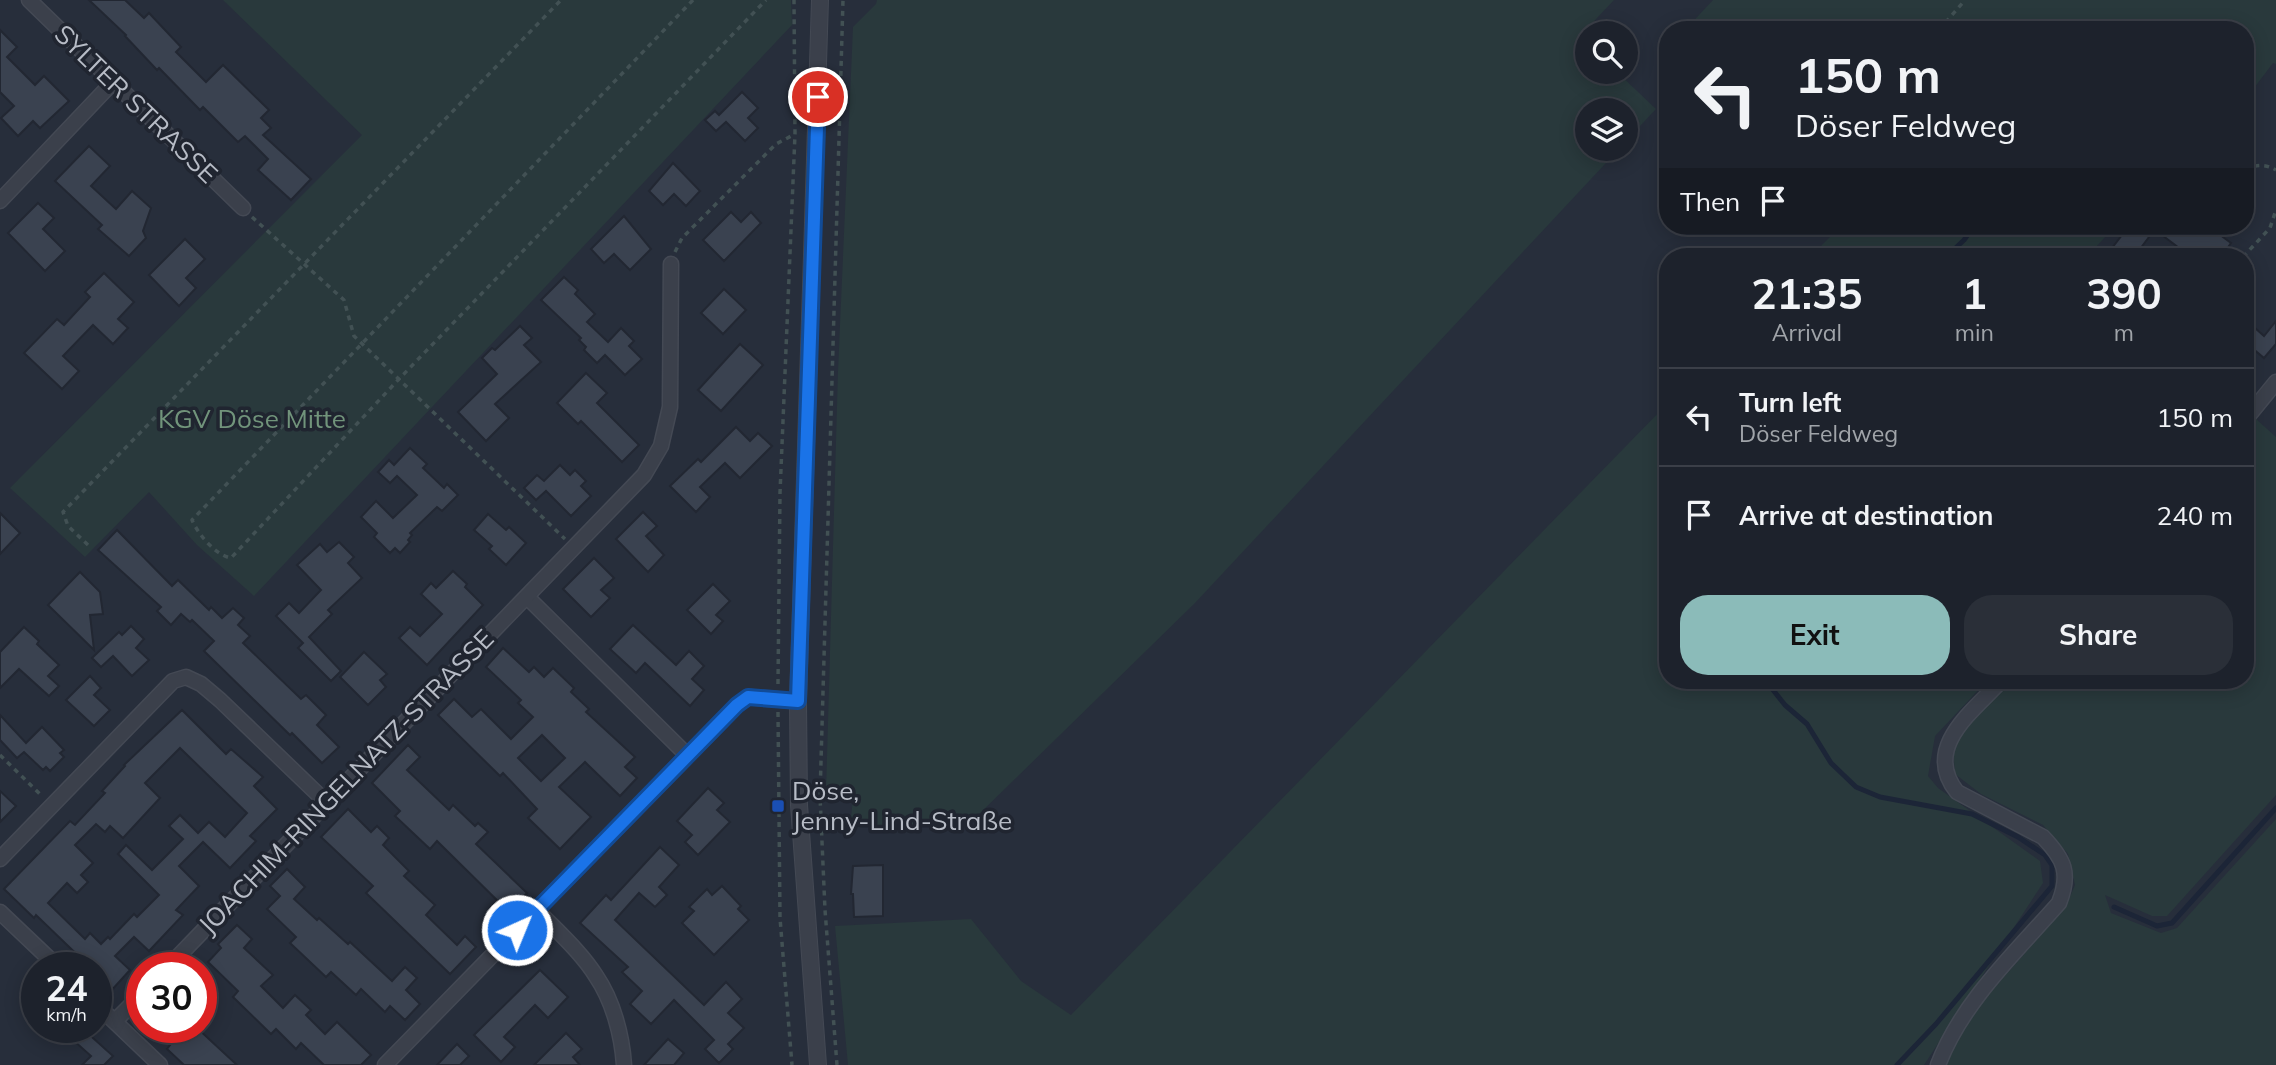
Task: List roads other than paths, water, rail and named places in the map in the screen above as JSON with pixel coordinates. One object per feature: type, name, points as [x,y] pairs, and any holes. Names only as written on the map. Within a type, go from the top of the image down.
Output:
[{"type":"street","name":"SYLTER STRASSE","points":[[29,0],[243,208]]},
{"type":"street","points":[[818,1065],[799,805],[798,701],[820,0]]},
{"type":"street","points":[[0,201],[113,82]]},
{"type":"street","name":"JOACHIM-RINGELNATZ-STRASSE","points":[[182,952],[644,475],[660,446],[671,398],[671,264]]},
{"type":"street","points":[[2254,409],[2276,382]]},
{"type":"street","points":[[527,597],[687,755]]},
{"type":"street","points":[[0,859],[173,681],[186,677],[201,684],[220,700],[326,802]]},
{"type":"street","points":[[1938,1065],[1947,1043],[1971,1005],[1994,975],[2059,903],[2065,889],[2066,871],[2053,847],[2043,837],[1958,792],[1944,767],[1945,751],[1955,732],[1994,689]]},
{"type":"street","points":[[386,1065],[687,755],[748,697],[798,701]]},
{"type":"street","points":[[537,910],[596,975],[620,1034],[624,1065]]},
{"type":"street","points":[[0,912],[42,952]]},
{"type":"street","points":[[115,1021],[126,1010]]},
{"type":"street","points":[[112,1018],[160,1065]]},
{"type":"waterway","points":[[1956,248],[1968,235]]},
{"type":"waterway","points":[[1772,689],[1785,705],[1807,724],[1831,763],[1856,787],[1880,797],[1972,814],[2018,837],[2045,855],[2052,865],[2052,886],[1936,1024],[1897,1065]]},
{"type":"waterway","points":[[2114,907],[2157,926],[2172,923],[2276,808]]},
{"type":"place","name":"Döse, Jenny-Lind-Straße","points":[[778,806]]},
{"type":"park label","name":"KGV Döse Mitte","points":[[252,419]]}]
